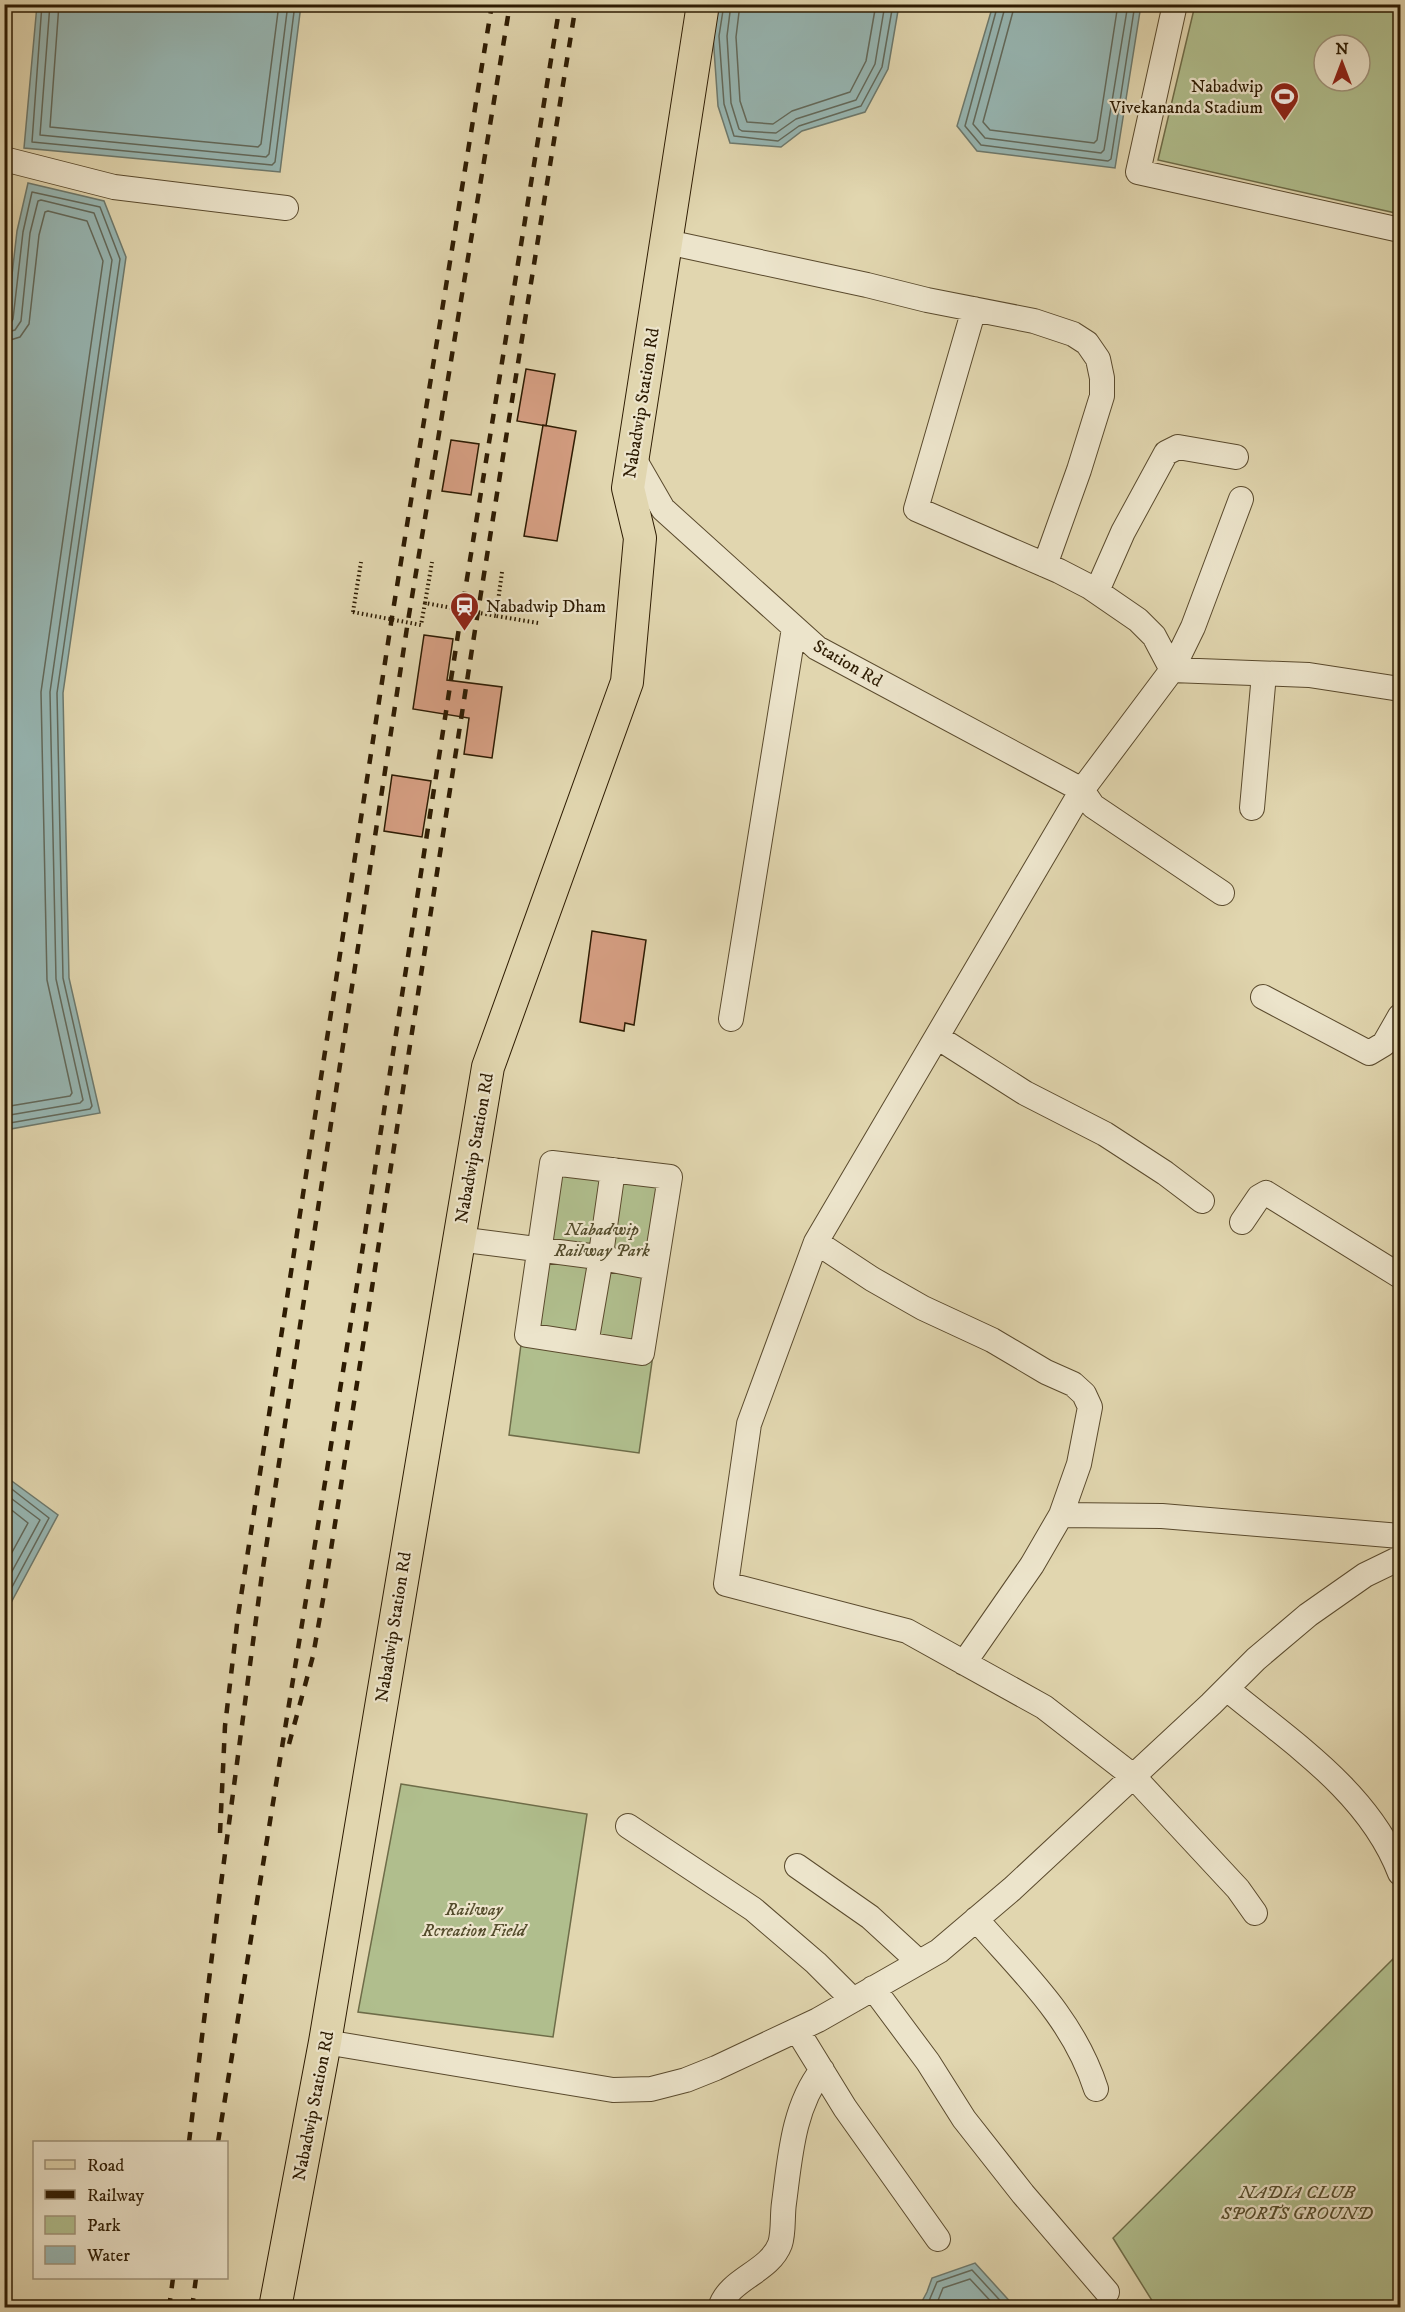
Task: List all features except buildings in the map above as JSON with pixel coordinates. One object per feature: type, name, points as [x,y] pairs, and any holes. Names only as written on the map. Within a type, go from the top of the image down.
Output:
[{"type":"main road","name":"Nabadwip Station Rd","points":[[275,2307],[325,2042],[488,1066],[627,682],[640,538],[628,488],[703,4]]},
{"type":"street","points":[[1175,4],[1138,172],[1401,230]]},
{"type":"street","points":[[4,159],[114,187],[286,208]]},
{"type":"street","points":[[667,242],[1034,321],[1058,328],[1087,343],[1098,359],[1102,378],[1102,396],[1079,470],[1045,565]]},
{"type":"street","points":[[974,309],[916,509],[1045,565],[1097,591],[1138,620],[1154,636],[1172,670]]},
{"type":"street","points":[[1097,591],[1123,532],[1166,453],[1178,447],[1236,457]]},
{"type":"street","name":"Station Rd","points":[[633,457],[663,510],[817,648],[1082,790],[1093,806],[1222,893]]},
{"type":"street","points":[[1241,499],[1193,627],[1172,670],[1082,790],[816,1242],[749,1424],[726,1584],[907,1631],[1044,1707],[1133,1776],[1238,1889],[1255,1913]]},
{"type":"street","points":[[732,1019],[794,628]]},
{"type":"street","points":[[1172,670],[1309,675],[1401,689]]},
{"type":"street","points":[[1252,808],[1264,674]]},
{"type":"street","points":[[1263,997],[1369,1053],[1384,1044],[1401,1016]]},
{"type":"street","points":[[937,1037],[1025,1093],[1105,1134],[1202,1201]]},
{"type":"street","points":[[552,1163],[670,1177],[642,1353],[527,1335],[540,1251],[552,1163]]},
{"type":"street","points":[[586,1344],[613,1170]]},
{"type":"street","points":[[1242,1222],[1259,1197],[1266,1193],[1401,1276]]},
{"type":"street","points":[[458,1239],[601,1258],[655,1268]]},
{"type":"street","points":[[816,1242],[882,1285],[923,1308],[992,1340],[1046,1372],[1073,1384],[1084,1394],[1090,1407],[1079,1464],[1061,1515],[1032,1565],[964,1663]]},
{"type":"street","points":[[1061,1515],[1162,1516],[1401,1536]]},
{"type":"street","points":[[325,2042],[613,2090],[651,2089],[686,2080],[797,2030],[939,1950],[1012,1889],[1227,1689],[1256,1659],[1308,1615],[1365,1575],[1401,1558]]},
{"type":"street","points":[[1227,1689],[1302,1749],[1347,1791],[1381,1834],[1393,1853],[1401,1873]]},
{"type":"street","points":[[628,1826],[753,1909],[816,1963],[852,2000]]},
{"type":"street","points":[[797,1866],[870,1917],[919,1962]]},
{"type":"street","points":[[976,1919],[1054,2007],[1071,2032],[1088,2066],[1096,2089]]},
{"type":"street","points":[[873,1988],[928,2062],[964,2118],[1023,2194],[1107,2292]]},
{"type":"street","points":[[797,2030],[845,2108],[938,2239]]},
{"type":"street","points":[[720,2307],[733,2286],[759,2268],[780,2245],[784,2202],[799,2111],[814,2080],[822,2070]]},
{"type":"path","points":[[361,562],[353,612],[421,625],[432,561]]},
{"type":"path","points":[[496,616],[502,572]]},
{"type":"path","points":[[425,603],[538,623]]},
{"type":"green space","name":"Nabadwip Vivekananda Stadium","points":[[1195,5],[1400,5],[1400,214],[1158,160]]},
{"type":"green space","name":"Nabadwip Railway Park","points":[[546,1156],[679,1172],[639,1453],[509,1435]]},
{"type":"green space","name":"Railway Rcreation Field","points":[[401,1784],[587,1814],[553,2037],[358,2012]]},
{"type":"green space","name":"NADIA CLUB SPORTS GROUND","points":[[1400,1952],[1400,2307],[1156,2307],[1113,2238]]},
{"type":"water","points":[[37,5],[301,5],[280,172],[24,148]]},
{"type":"water","points":[[718,5],[899,5],[888,69],[865,112],[802,131],[781,147],[730,143],[718,106],[713,35]]},
{"type":"water","points":[[993,5],[1141,5],[1115,168],[977,151],[957,126]]},
{"type":"water","points":[[28,183],[104,201],[126,257],[63,693],[69,978],[100,1113],[5,1130],[4,345],[17,231]]},
{"type":"water","points":[[5,1476],[58,1515],[5,1614]]},
{"type":"water","points":[[975,2263],[1015,2307],[919,2307],[932,2278]]},
{"type":"railway","points":[[220,1833],[225,1726],[238,1616],[392,617],[492,4]]},
{"type":"railway","points":[[189,2141],[262,1574],[408,621],[510,4]]},
{"type":"railway","points":[[218,2141],[357,1285],[459,628],[560,4]]},
{"type":"railway","points":[[289,1744],[313,1656],[324,1594],[576,4]]},
{"type":"railway","points":[[169,2308],[173,2279]]},
{"type":"railway","points":[[192,2308],[196,2279]]},
{"type":"place","name":"Nabadwip Vivekananda Stadium","points":[[1284,122]]},
{"type":"place","name":"Nabadwip Dham","points":[[465,632]]}]
